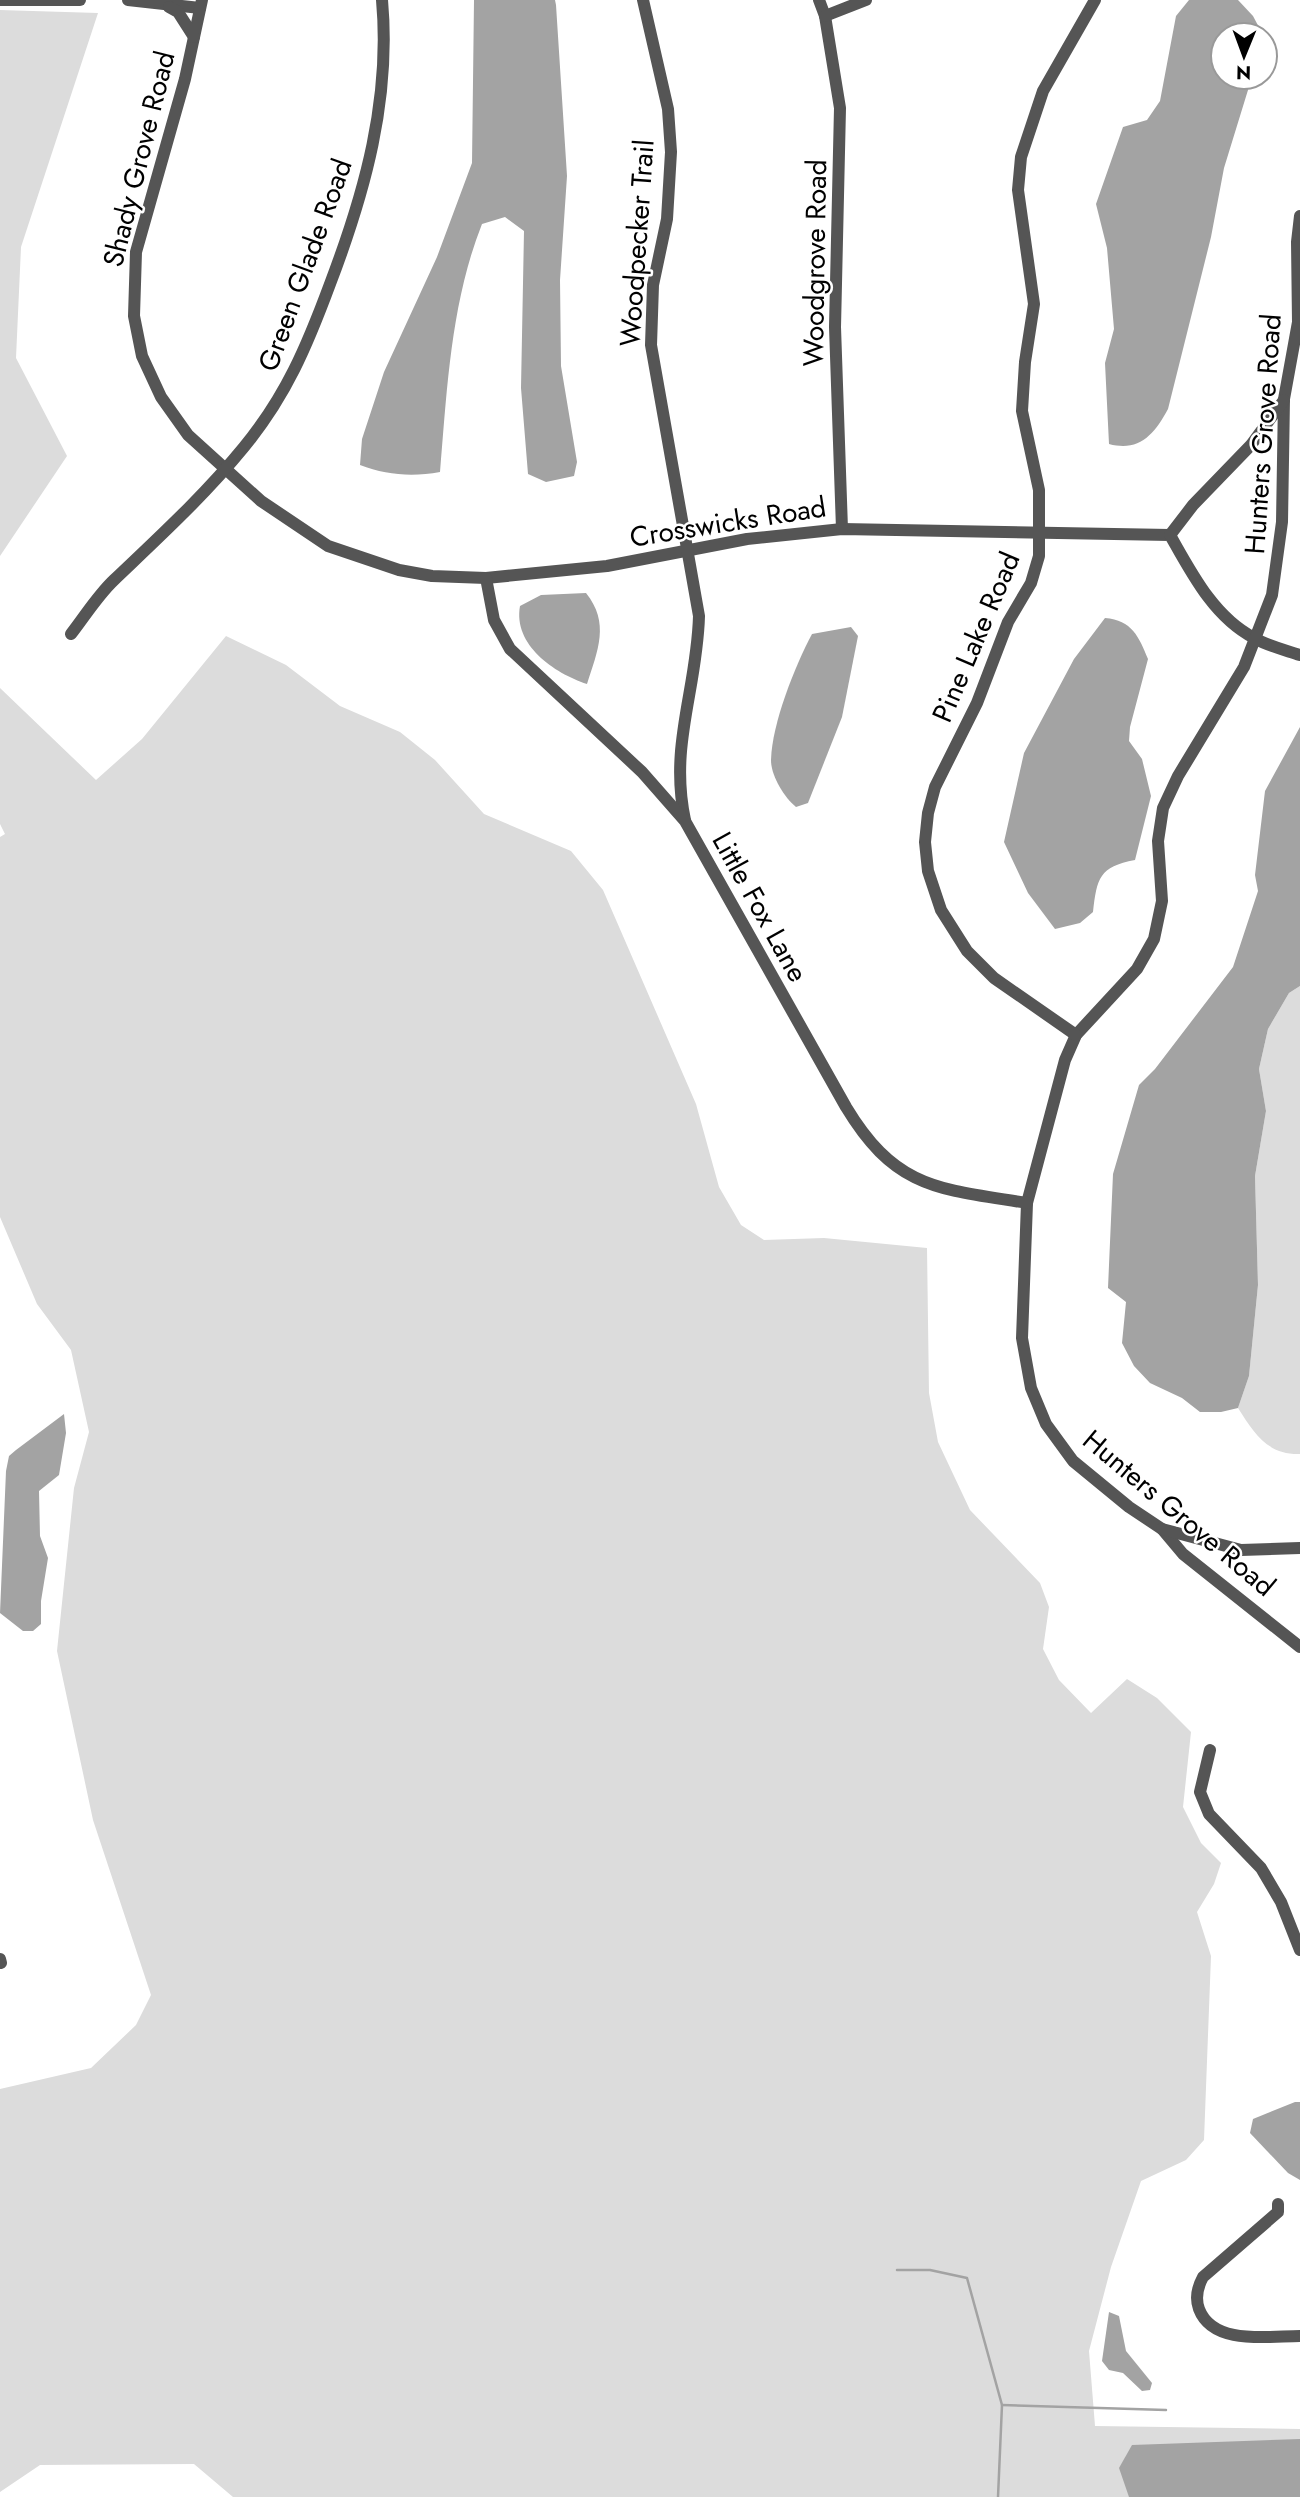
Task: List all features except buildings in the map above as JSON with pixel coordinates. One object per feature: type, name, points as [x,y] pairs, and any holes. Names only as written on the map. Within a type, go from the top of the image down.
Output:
[{"type":"street","points":[[0,0],[80,0]]},
{"type":"street","points":[[128,0],[201,4]]},
{"type":"street","name":"Green Glade Road","points":[[71,634],[112,581],[161,539],[226,468],[289,384],[306,347],[369,170],[381,98],[383,0]]},
{"type":"street","name":"Woodpecker Trail","points":[[643,0],[668,109],[671,152],[667,219],[653,285],[651,345],[690,553],[699,617],[698,648],[678,753],[685,821]]},
{"type":"street","name":"Woodgrove Road","points":[[819,0],[825,16],[841,120],[835,327],[842,529]]},
{"type":"street","points":[[825,16],[866,0]]},
{"type":"street","name":"Pine Lake Road","points":[[1076,1035],[994,978],[967,951],[941,910],[928,871],[925,842],[928,813],[935,787],[977,704],[1008,622],[1031,583],[1039,556],[1039,490],[1022,411],[1025,362],[1034,304],[1018,190],[1020,157],[1043,91],[1095,0]]},
{"type":"street","points":[[167,2],[178,12],[194,37]]},
{"type":"street","name":"Shady Grove Road","points":[[201,4],[166,154],[136,252],[134,316],[142,356],[161,397],[188,435],[226,468]]},
{"type":"street","name":"Hunters Grove Road","points":[[1300,216],[1296,262],[1298,322],[1284,399],[1279,553],[1272,595],[1244,667],[1168,795],[1158,833],[1162,887],[1160,920],[1148,953],[1124,985],[1076,1035],[1051,1106],[1027,1203],[1022,1338],[1026,1370],[1036,1400],[1046,1424],[1073,1461],[1129,1507],[1162,1529],[1183,1554],[1300,1647]]},
{"type":"street","points":[[1284,399],[1251,445],[1193,505],[1170,536],[1192,573],[1227,620],[1256,640],[1300,655]]},
{"type":"street","name":"Crosswicks Road","points":[[226,468],[261,500],[328,546],[399,570],[432,576],[486,578],[607,566],[690,553],[747,539],[842,529],[1040,531],[1170,536]]},
{"type":"street","name":"Little Fox Lane","points":[[486,578],[494,621],[510,649],[642,772],[685,821],[846,1107],[874,1149],[897,1169],[932,1185],[1027,1203]]},
{"type":"street","points":[[1162,1529],[1241,1550],[1300,1548]]},
{"type":"street","points":[[1210,1750],[1200,1792],[1209,1814],[1261,1868],[1281,1902],[1300,1950]]},
{"type":"street","points":[[1278,2204],[1278,2212],[1203,2277],[1197,2289],[1197,2305],[1203,2319],[1217,2331],[1248,2336],[1300,2336]]},
{"type":"shaded area","points":[[474,0],[555,0],[556,5],[567,176],[560,280],[561,366],[577,462],[574,476],[546,482],[528,474],[521,388],[524,231],[505,217],[482,224],[463,284],[452,346],[440,472],[399,474],[360,465],[362,439],[384,372],[437,257],[472,163]]},
{"type":"shaded area","points":[[1189,0],[1238,0],[1256,21],[1209,21],[1209,91],[1248,91],[1224,168],[1211,237],[1168,409],[1151,434],[1137,443],[1120,446],[1109,444],[1105,363],[1114,329],[1107,248],[1096,204],[1123,127],[1147,120],[1160,101],[1176,16]]},
{"type":"shaded area","points":[[0,10],[98,13],[21,247],[16,358],[67,456],[0,556]]},
{"type":"shaded area","points":[[586,593],[598,615],[600,626],[598,648],[587,684],[562,673],[538,656],[523,633],[520,620],[520,606],[541,595]]},
{"type":"shaded area","points":[[1105,618],[1128,626],[1138,637],[1148,659],[1130,727],[1129,741],[1142,759],[1151,796],[1135,860],[1114,866],[1102,876],[1096,891],[1093,912],[1080,923],[1055,929],[1028,893],[1004,842],[1024,753],[1074,659]]},
{"type":"shaded area","points":[[851,627],[858,636],[842,717],[808,803],[796,807],[787,798],[773,773],[772,745],[780,712],[812,634]]},
{"type":"shaded area","points":[[226,636],[286,665],[340,706],[400,732],[435,760],[484,814],[571,851],[603,890],[696,1104],[719,1187],[741,1225],[764,1240],[824,1238],[927,1248],[929,1393],[938,1442],[970,1510],[1040,1583],[1049,1607],[1043,1649],[1059,1680],[1091,1713],[1127,1679],[1157,1698],[1191,1732],[1183,1807],[1201,1843],[1221,1863],[1214,1884],[1197,1912],[1211,1956],[1204,2140],[1186,2160],[1141,2181],[1111,2267],[1089,2351],[1095,2426],[1300,2429],[1300,2497],[233,2497],[194,2464],[40,2465],[0,2492],[0,2089],[91,2068],[136,2025],[151,1995],[93,1820],[57,1651],[74,1488],[89,1432],[71,1350],[37,1304],[0,1217],[0,837],[5,834],[0,824],[0,688],[96,780],[142,739]]},
{"type":"shaded area","points":[[1300,727],[1300,986],[1289,993],[1268,1029],[1259,1069],[1266,1111],[1255,1176],[1258,1285],[1249,1376],[1238,1408],[1221,1412],[1200,1412],[1182,1398],[1150,1383],[1134,1366],[1122,1343],[1126,1302],[1108,1288],[1113,1174],[1139,1085],[1155,1069],[1233,967],[1258,891],[1255,875],[1265,791]]},
{"type":"shaded area","points":[[1300,986],[1300,1454],[1279,1451],[1263,1441],[1238,1408],[1249,1376],[1258,1285],[1255,1176],[1266,1111],[1259,1069],[1268,1029],[1289,993]]},
{"type":"shaded area","points":[[64,1414],[66,1433],[59,1475],[39,1491],[40,1536],[48,1558],[41,1601],[41,1624],[33,1631],[23,1631],[0,1613],[6,1471],[9,1456]]},
{"type":"shaded area","points":[[1300,2102],[1300,2180],[1288,2173],[1250,2133],[1253,2119]]},
{"type":"shaded area","points":[[1109,2312],[1119,2316],[1126,2351],[1152,2383],[1150,2390],[1142,2391],[1123,2373],[1109,2370],[1102,2361]]},
{"type":"shaded area","points":[[1300,2439],[1300,2497],[1129,2497],[1119,2468],[1132,2445]]},
{"type":"waterway","points":[[897,2270],[930,2270],[967,2278],[1002,2405],[998,2497]]},
{"type":"waterway","points":[[1002,2405],[1166,2410]]}]
